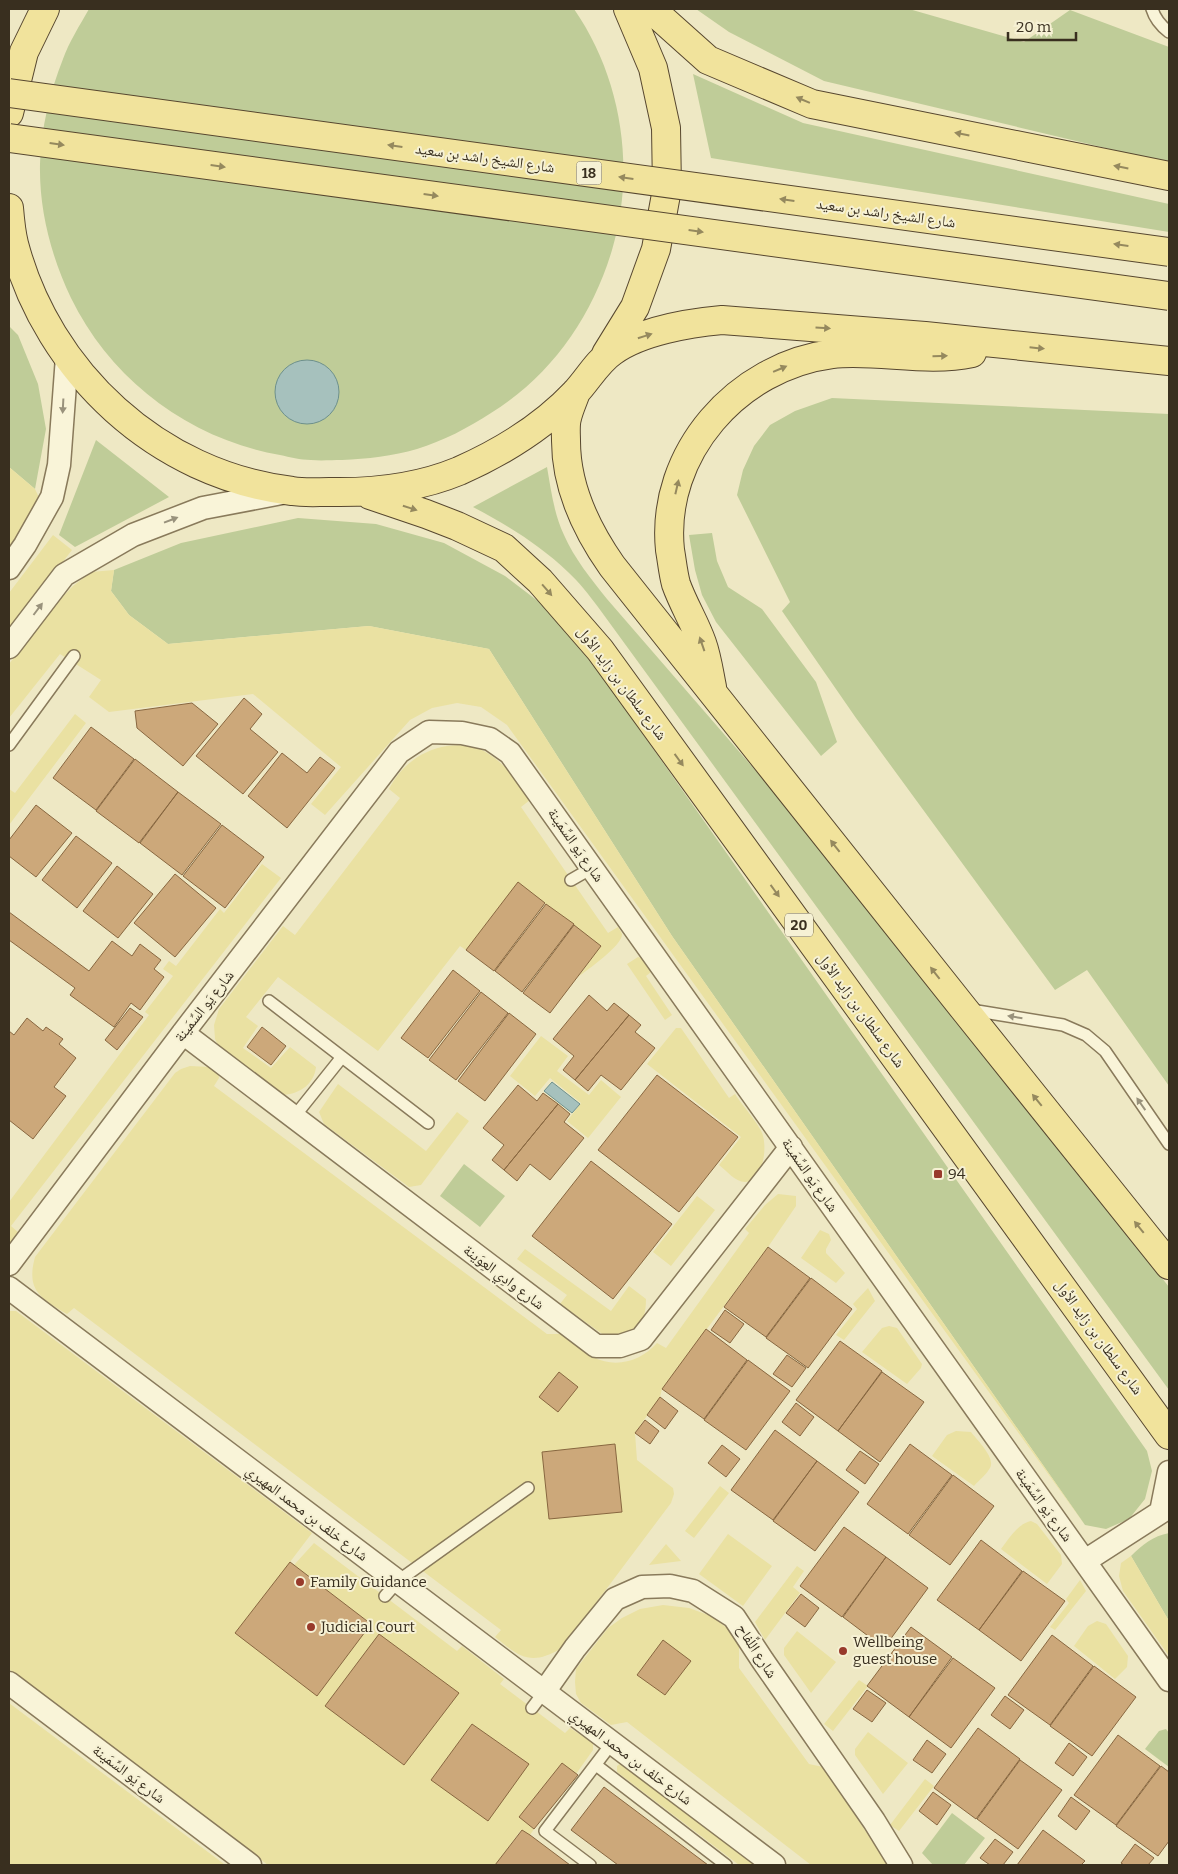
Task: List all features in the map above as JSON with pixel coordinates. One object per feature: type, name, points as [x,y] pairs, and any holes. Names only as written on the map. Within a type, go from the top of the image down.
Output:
[{"type":"main road","points":[[9,113],[24,52],[45,9]]},
{"type":"main road","points":[[603,360],[635,307],[656,249],[667,189],[666,128],[655,76],[628,9]]},
{"type":"main road","points":[[651,9],[708,60],[812,104],[1169,176]]},
{"type":"main road","name":"شارع الشيخ راشد بن سعيد","points":[[9,93],[1169,252]]},
{"type":"main road","points":[[9,138],[1169,296]]},
{"type":"main road","points":[[9,208],[14,243],[36,304],[50,332],[67,357],[96,392],[129,422],[166,448],[206,468],[240,480],[293,491],[364,493],[411,486],[457,472],[500,451],[540,424],[576,392],[613,350],[638,338],[694,323],[722,320],[925,336],[1169,361]]},
{"type":"main road","points":[[9,286],[36,304]]},
{"type":"main road","points":[[713,691],[703,644],[676,584],[670,549],[671,514],[678,480],[692,448],[712,419],[736,394],[766,375],[798,362],[832,354],[954,356],[980,352],[1003,344]]},
{"type":"main road","points":[[576,392],[566,419],[566,450],[571,482],[580,512],[594,540],[612,566],[1169,1265]]},
{"type":"main road","name":"شارع سلطان بن زايد الأول","points":[[364,493],[434,517],[504,548],[540,581],[600,650],[1169,1435]]},
{"type":"street","points":[[9,568],[26,545],[52,497],[59,465],[67,357]]},
{"type":"street","points":[[9,647],[64,575],[133,534],[203,508],[293,491]]},
{"type":"street","name":"شارع يَو السِّمَينة","points":[[9,1264],[183,1033],[399,752],[429,732],[462,733],[490,739],[510,753],[1169,1680]]},
{"type":"street","name":"شارع وادِي العِوَينة","points":[[183,1033],[596,1346],[620,1346],[641,1339],[791,1147]]},
{"type":"street","name":"شارع خلف بن محمد المهيري","points":[[9,1288],[392,1589],[538,1700],[612,1744],[774,1865]]},
{"type":"street","points":[[1085,1561],[1165,1513],[1169,1472]]},
{"type":"street","name":"شارع اللِّفاح","points":[[538,1700],[575,1648],[615,1600],[642,1587],[670,1586],[693,1591],[734,1617],[874,1821],[901,1865]]},
{"type":"street","name":"شارع يَو السِّمَينة","points":[[9,1683],[250,1865]]},
{"type":"lane","points":[[1152,9],[1161,26],[1169,32]]},
{"type":"lane","points":[[9,744],[74,656]]},
{"type":"lane","points":[[571,880],[592,868]]},
{"type":"lane","points":[[270,1001],[428,1123]]},
{"type":"lane","points":[[964,1009],[1063,1025],[1086,1035],[1105,1051],[1169,1144]]},
{"type":"lane","points":[[294,1117],[342,1057]]},
{"type":"lane","points":[[392,1589],[528,1488]]},
{"type":"lane","points":[[590,1865],[545,1831],[612,1744]]},
{"type":"lane","points":[[596,1764],[726,1865]]},
{"type":"green space","points":[[89,9],[574,9],[604,65],[620,125],[623,157],[623,188],[619,220],[612,250],[604,275],[581,321],[550,363],[513,398],[455,434],[427,446],[408,451],[361,459],[307,460],[247,447],[215,435],[184,420],[156,401],[131,379],[108,355],[88,328],[64,282],[52,249],[44,216],[40,164],[47,110],[65,53]]},
{"type":"green space","points":[[696,9],[909,9],[1024,42],[1070,10],[1169,47],[1169,163],[824,81],[729,32]]},
{"type":"green space","points":[[693,74],[803,123],[1169,204],[1169,232],[711,158]]},
{"type":"green space","points":[[9,326],[18,335],[38,384],[46,429],[35,489],[9,467]]},
{"type":"green space","points":[[832,398],[1169,414],[1169,1086],[1087,970],[1055,990],[856,718],[782,611],[790,602],[737,495],[743,470],[754,446],[770,425],[795,411]]},
{"type":"green space","points":[[96,440],[169,497],[75,547],[59,535]]},
{"type":"green space","points":[[547,467],[553,502],[561,527],[568,544],[589,576],[788,808],[978,1043],[1169,1287],[1169,1390],[587,593],[572,576],[535,544],[473,507]]},
{"type":"green space","points":[[298,518],[376,524],[444,543],[505,576],[547,608],[576,639],[1147,1451],[1152,1471],[1145,1499],[1129,1519],[1106,1529],[1085,1525],[672,936],[489,649],[369,626],[168,644],[129,615],[111,591],[114,570],[181,543]]},
{"type":"green space","points":[[712,533],[717,561],[728,587],[762,609],[816,682],[837,742],[821,756],[716,622],[702,595],[695,570],[689,535]]},
{"type":"green space","points":[[464,1164],[505,1196],[480,1227],[440,1196]]},
{"type":"green space","points":[[1169,1533],[1169,1621],[1131,1556],[1148,1542],[1158,1536]]},
{"type":"green space","points":[[1166,1729],[1169,1733],[1169,1767],[1145,1749],[1159,1731]]},
{"type":"green space","points":[[952,1813],[985,1838],[964,1865],[933,1865],[922,1853]]},
{"type":"sand","points":[[9,467],[35,489],[42,504],[9,555]]},
{"type":"sand","points":[[53,535],[72,550],[9,632],[9,593]]},
{"type":"sand","points":[[114,570],[111,591],[129,615],[168,644],[369,626],[489,649],[672,936],[1085,1525],[507,725],[481,707],[457,703],[432,708],[410,720],[325,815],[311,804],[341,767],[253,694],[109,712],[89,697],[101,680],[60,654],[9,718],[9,664],[51,609],[73,586],[91,572]]},
{"type":"sand","points":[[75,714],[86,723],[9,825],[9,789],[15,793]]},
{"type":"sand","points":[[471,745],[498,761],[517,782],[530,800],[521,807],[608,933],[618,927],[622,934],[621,939],[604,957],[578,977],[601,946],[518,883],[466,950],[460,946],[378,1051],[278,977],[246,1017],[258,1026],[243,1048],[271,1068],[290,1047],[316,1067],[313,1078],[306,1087],[284,1095],[222,1053],[215,1039],[214,1025],[219,1009],[283,926],[295,935],[400,798],[389,789],[405,767],[420,756],[437,748]]},
{"type":"sand","points":[[262,864],[281,878],[11,1226],[19,1233],[9,1245],[9,1202],[149,1015],[145,1012],[173,976],[163,969],[169,961],[176,966],[220,909],[224,913]]},
{"type":"sand","points":[[638,957],[641,958],[651,972],[646,976],[672,1015],[665,1020],[627,964]]},
{"type":"sand","points":[[676,1028],[681,1028],[729,1098],[735,1094],[755,1121],[763,1136],[764,1156],[762,1164],[760,1171],[751,1180],[745,1182],[738,1180],[719,1165],[741,1137],[647,1064]]},
{"type":"sand","points":[[541,1036],[568,1056],[557,1071],[589,1095],[601,1080],[621,1097],[588,1138],[567,1121],[581,1103],[550,1078],[535,1096],[510,1076]]},
{"type":"sand","points":[[190,1066],[210,1067],[218,1072],[219,1078],[214,1086],[547,1334],[562,1334],[589,1355],[602,1361],[619,1363],[636,1359],[657,1343],[666,1348],[749,1233],[745,1229],[765,1205],[778,1194],[796,1196],[796,1206],[768,1247],[662,1389],[660,1397],[635,1433],[637,1460],[673,1488],[674,1494],[671,1503],[562,1648],[551,1654],[534,1658],[512,1650],[495,1637],[501,1630],[74,1308],[67,1314],[49,1303],[38,1292],[32,1278],[35,1257],[175,1073]]},
{"type":"sand","points":[[338,1084],[426,1151],[457,1112],[469,1121],[421,1185],[409,1187],[324,1124],[319,1112]]},
{"type":"sand","points":[[697,1196],[715,1210],[671,1266],[653,1252]]},
{"type":"sand","points":[[820,1230],[829,1234],[831,1240],[826,1253],[845,1273],[836,1283],[801,1258]]},
{"type":"sand","points":[[525,1249],[611,1311],[629,1286],[646,1299],[644,1316],[641,1322],[625,1333],[608,1338],[560,1304],[567,1295],[517,1259]]},
{"type":"sand","points":[[868,1288],[875,1301],[844,1340],[836,1335],[857,1309],[853,1304]]},
{"type":"sand","points":[[9,1311],[16,1311],[312,1533],[290,1562],[317,1696],[371,1624],[294,1565],[314,1543],[457,1651],[462,1646],[504,1679],[500,1684],[565,1733],[570,1728],[593,1743],[593,1750],[576,1774],[562,1763],[519,1817],[534,1829],[530,1835],[521,1830],[495,1865],[268,1865],[9,1669]],"holes":[[[379,1634],[458,1693],[404,1765],[325,1706]],[[472,1724],[529,1764],[431,1780]]]},
{"type":"sand","points":[[889,1326],[897,1328],[922,1364],[921,1368],[907,1384],[862,1352],[882,1328]]},
{"type":"sand","points":[[956,1431],[971,1432],[985,1449],[990,1459],[990,1468],[974,1486],[932,1456],[947,1435]]},
{"type":"sand","points":[[720,1486],[729,1493],[694,1538],[685,1531]]},
{"type":"sand","points":[[1031,1521],[1037,1524],[1061,1555],[1062,1564],[1047,1584],[1001,1549],[1017,1529]]},
{"type":"sand","points":[[728,1534],[772,1566],[743,1606],[699,1574]]},
{"type":"sand","points":[[666,1544],[681,1561],[649,1565]]},
{"type":"sand","points":[[1131,1556],[1169,1621],[1169,1656],[1123,1591],[1119,1576],[1121,1563]]},
{"type":"sand","points":[[797,1566],[804,1571],[793,1587],[800,1593],[765,1640],[755,1622]]},
{"type":"sand","points":[[1080,1580],[1086,1591],[1055,1630],[1050,1627],[1069,1603],[1066,1599]]},
{"type":"sand","points":[[663,1605],[689,1608],[711,1616],[727,1628],[739,1644],[739,1668],[809,1764],[823,1767],[888,1865],[811,1865],[627,1722],[611,1725],[581,1703],[576,1694],[576,1669],[608,1628],[640,1609]]},
{"type":"sand","points":[[1097,1621],[1106,1624],[1128,1656],[1127,1667],[1115,1679],[1074,1646],[1088,1626]]},
{"type":"sand","points":[[797,1631],[836,1662],[811,1693],[784,1655],[784,1648]]},
{"type":"sand","points":[[859,1680],[868,1686],[833,1731],[824,1724]]},
{"type":"sand","points":[[9,1703],[224,1864],[225,1865],[9,1865]]},
{"type":"sand","points":[[868,1732],[908,1763],[883,1794],[855,1755],[855,1749]]},
{"type":"sand","points":[[623,1764],[755,1865],[739,1865],[617,1772],[617,1766]]},
{"type":"sand","points":[[925,1779],[934,1786],[899,1831],[890,1825]]},
{"type":"water","points":[[307,360],[319,363],[330,369],[336,380],[339,392],[336,404],[330,415],[319,421],[307,424],[295,421],[284,415],[278,404],[275,392],[278,380],[284,369],[295,363]]},
{"type":"water","points":[[552,1082],[580,1104],[572,1113],[544,1091]]},
{"type":"building","points":[[244,698],[262,714],[250,729],[278,752],[243,794],[196,756]]},
{"type":"building","points":[[192,703],[218,724],[183,766],[137,728],[135,711]]},
{"type":"building","points":[[91,727],[134,759],[96,810],[53,778]]},
{"type":"building","points":[[282,753],[307,773],[320,757],[335,768],[287,828],[248,796]]},
{"type":"building","points":[[135,759],[178,792],[139,843],[96,811]]},
{"type":"building","points":[[178,792],[221,824],[182,875],[140,843]]},
{"type":"building","points":[[36,805],[72,833],[36,877],[9,856],[9,840]]},
{"type":"building","points":[[222,825],[264,857],[225,908],[183,876]]},
{"type":"building","points":[[76,836],[112,863],[77,908],[42,880]]},
{"type":"building","points":[[117,866],[153,894],[118,938],[83,911]]},
{"type":"building","points":[[175,874],[216,908],[175,957],[134,923]]},
{"type":"building","points":[[518,882],[545,903],[494,971],[466,950]]},
{"type":"building","points":[[546,904],[574,924],[522,992],[495,971]]},
{"type":"building","points":[[9,912],[89,971],[112,941],[132,956],[140,944],[161,960],[154,969],[164,977],[140,1010],[131,1003],[114,1027],[70,995],[75,988],[9,940]]},
{"type":"building","points":[[574,925],[601,946],[550,1013],[523,993]]},
{"type":"building","points":[[453,970],[480,991],[428,1058],[401,1038]]},
{"type":"building","points":[[481,992],[508,1013],[456,1080],[429,1060]]},
{"type":"building","points":[[589,995],[607,1011],[614,1003],[629,1015],[575,1080],[563,1070],[574,1056],[553,1039]]},
{"type":"building","points":[[130,1008],[143,1017],[117,1050],[105,1040]]},
{"type":"building","points":[[509,1013],[536,1034],[485,1101],[458,1081]]},
{"type":"building","points":[[629,1015],[641,1025],[635,1032],[655,1048],[621,1090],[601,1075],[588,1091],[575,1080]]},
{"type":"building","points":[[27,1018],[43,1031],[46,1027],[63,1039],[59,1044],[76,1058],[54,1087],[66,1096],[33,1139],[9,1120],[9,1031],[14,1035]]},
{"type":"building","points":[[262,1027],[286,1046],[271,1065],[247,1047]]},
{"type":"building","points":[[657,1075],[738,1137],[679,1212],[598,1150]]},
{"type":"building","points":[[518,1085],[537,1101],[543,1093],[558,1104],[504,1170],[492,1160],[504,1145],[483,1128]]},
{"type":"building","points":[[558,1104],[570,1114],[564,1122],[584,1138],[550,1180],[530,1164],[517,1181],[504,1170]]},
{"type":"building","points":[[591,1161],[672,1224],[613,1299],[532,1236]]},
{"type":"building","points":[[768,1247],[810,1278],[766,1337],[724,1307]]},
{"type":"building","points":[[811,1278],[852,1309],[808,1368],[766,1338]]},
{"type":"building","points":[[725,1310],[744,1324],[730,1343],[711,1330]]},
{"type":"building","points":[[706,1329],[747,1360],[704,1419],[662,1389]]},
{"type":"building","points":[[840,1341],[882,1371],[838,1431],[796,1400]]},
{"type":"building","points":[[787,1355],[806,1368],[792,1387],[773,1374]]},
{"type":"building","points":[[748,1360],[790,1391],[746,1450],[704,1420]]},
{"type":"building","points":[[559,1372],[578,1387],[558,1412],[539,1397]]},
{"type":"building","points":[[882,1372],[924,1402],[880,1462],[838,1431]]},
{"type":"building","points":[[660,1397],[678,1411],[665,1429],[647,1415]]},
{"type":"building","points":[[796,1403],[814,1417],[800,1436],[782,1422]]},
{"type":"building","points":[[645,1420],[659,1431],[650,1444],[635,1433]]},
{"type":"building","points":[[775,1430],[817,1461],[773,1520],[731,1490]]},
{"type":"building","points":[[615,1444],[622,1512],[549,1519],[542,1452]]},
{"type":"building","points":[[910,1444],[952,1475],[908,1534],[867,1504]]},
{"type":"building","points":[[722,1445],[740,1459],[726,1477],[708,1463]]},
{"type":"building","points":[[860,1451],[879,1464],[865,1484],[846,1470]]},
{"type":"building","points":[[817,1461],[859,1492],[815,1551],[773,1521]]},
{"type":"building","points":[[953,1475],[994,1506],[950,1565],[909,1535]]},
{"type":"building","points":[[844,1527],[886,1557],[842,1617],[800,1586]]},
{"type":"building","points":[[981,1540],[1022,1571],[979,1630],[937,1600]]},
{"type":"building","points":[[886,1557],[928,1588],[884,1648],[843,1617]]},
{"type":"building","points":[[290,1562],[371,1624],[317,1696],[235,1633]]},
{"type":"building","points":[[1023,1571],[1065,1601],[1021,1661],[979,1630]]},
{"type":"building","points":[[801,1594],[819,1608],[805,1627],[786,1613]]},
{"type":"building","points":[[911,1627],[952,1657],[909,1717],[867,1686]]},
{"type":"building","points":[[379,1634],[459,1693],[404,1765],[325,1706]]},
{"type":"building","points":[[1052,1635],[1093,1666],[1050,1725],[1008,1695]]},
{"type":"building","points":[[663,1640],[691,1661],[665,1695],[637,1675]]},
{"type":"building","points":[[953,1658],[995,1688],[951,1748],[909,1717]]},
{"type":"building","points":[[1094,1666],[1136,1697],[1092,1756],[1050,1726]]},
{"type":"building","points":[[867,1690],[886,1703],[872,1722],[853,1709]]},
{"type":"building","points":[[1005,1696],[1024,1710],[1010,1729],[991,1715]]},
{"type":"building","points":[[472,1724],[529,1764],[488,1821],[431,1780]]},
{"type":"building","points":[[978,1728],[1020,1759],[976,1819],[934,1788]]},
{"type":"building","points":[[1118,1735],[1160,1766],[1116,1825],[1074,1795]]},
{"type":"building","points":[[927,1740],[946,1754],[932,1773],[913,1760]]},
{"type":"building","points":[[1069,1743],[1087,1757],[1073,1776],[1055,1763]]},
{"type":"building","points":[[1020,1760],[1062,1790],[1018,1849],[977,1819]]},
{"type":"building","points":[[562,1763],[578,1775],[534,1829],[519,1817]]},
{"type":"building","points":[[1161,1766],[1169,1772],[1169,1841],[1158,1856],[1116,1826]]},
{"type":"building","points":[[604,1787],[708,1865],[618,1865],[571,1830]]},
{"type":"building","points":[[933,1792],[951,1805],[937,1825],[919,1811]]},
{"type":"building","points":[[1071,1797],[1090,1811],[1076,1830],[1058,1816]]},
{"type":"building","points":[[522,1830],[530,1835],[570,1865],[495,1865]]},
{"type":"building","points":[[1043,1830],[1085,1861],[1081,1865],[1017,1865]]},
{"type":"building","points":[[995,1839],[1013,1852],[1003,1865],[990,1865],[980,1858]]},
{"type":"building","points":[[1135,1844],[1154,1858],[1148,1865],[1124,1865],[1121,1863]]},
{"type":"place","name":"94","points":[[938,1174]]},
{"type":"place","name":"Family Guidance","points":[[300,1582]]},
{"type":"place","name":"Judicial Court","points":[[311,1627]]},
{"type":"place","name":"Wellbeing guest house","points":[[843,1651]]}]
